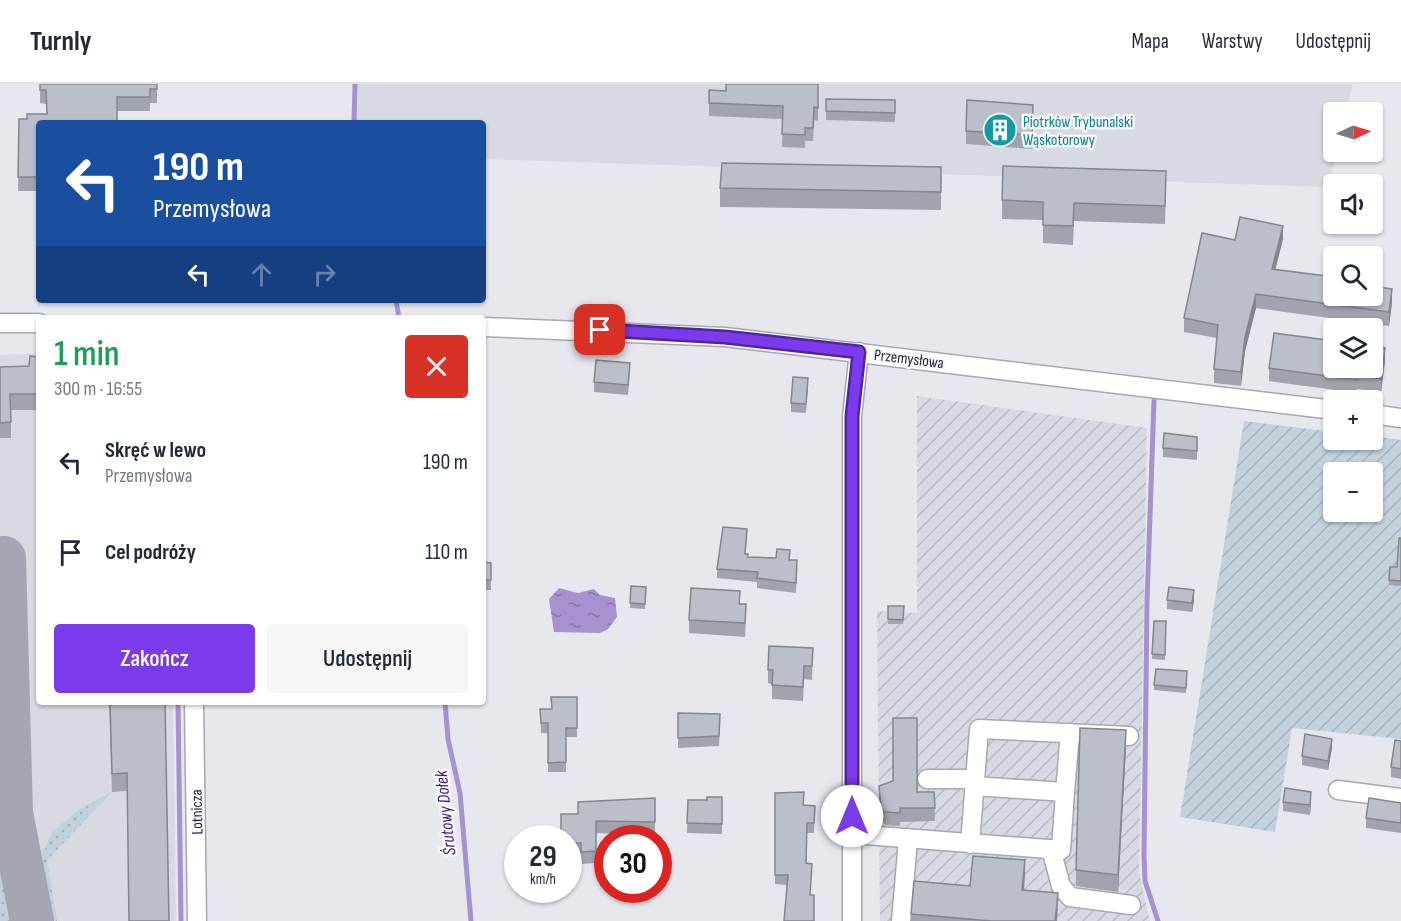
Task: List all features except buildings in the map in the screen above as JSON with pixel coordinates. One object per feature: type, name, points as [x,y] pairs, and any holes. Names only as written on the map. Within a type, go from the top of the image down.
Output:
[{"type":"street","points":[[0,323],[36,323]]},
{"type":"street","name":"Przemysłowa","points":[[486,327],[714,336],[1323,409]]},
{"type":"street","points":[[852,921],[852,416],[859,352]]},
{"type":"street","points":[[1383,416],[1401,418]]},
{"type":"street","name":"Lotnicza","points":[[194,705],[197,921]]},
{"type":"street","points":[[970,844],[979,729],[1129,736]]},
{"type":"street","points":[[852,834],[1061,850],[1070,733]]},
{"type":"street","points":[[927,779],[1065,792]]},
{"type":"street","points":[[1338,790],[1401,798]]},
{"type":"street","points":[[901,921],[908,840]]},
{"type":"street","points":[[1051,849],[1061,886],[1070,897],[1131,905]]},
{"type":"shaded area","points":[[353,84],[1353,84],[1348,102],[1323,102],[1323,162],[1334,162],[1331,174],[1323,174],[1323,187],[486,159],[486,120],[352,120]]},
{"type":"shaded area","points":[[36,353],[36,705],[173,705],[176,921],[0,921],[0,355]]},
{"type":"shaded area","points":[[917,396],[1147,428],[1139,873],[1150,921],[880,921],[877,611],[917,613]]},
{"type":"shaded area","points":[[1244,421],[1323,431],[1323,450],[1383,450],[1383,437],[1401,440],[1401,739],[1292,728],[1275,832],[1180,817]]},
{"type":"shaded area","points":[[0,772],[3,813],[23,921],[0,921]]},
{"type":"shaded area","points":[[112,792],[47,860],[57,921],[44,921],[34,873],[52,832],[81,808]]},
{"type":"water","points":[[559,588],[578,593],[594,589],[600,595],[615,598],[617,617],[608,629],[600,633],[554,632],[549,599]]},
{"type":"waterway","name":"Śrutowy Dołek","points":[[354,120],[355,84]]},
{"type":"waterway","name":"Śrutowy Dołek","points":[[396,303],[398,315]]},
{"type":"waterway","points":[[1154,400],[1147,602],[1144,855],[1145,881],[1158,921]]},
{"type":"waterway","points":[[178,705],[181,921]]},
{"type":"waterway","name":"Śrutowy Dołek","points":[[445,705],[448,739],[460,793],[471,921]]},
{"type":"taxiway","points":[[4,558],[11,813],[32,921]]},
{"type":"place","name":"Piotrków Trybunalski Wąskotorowy","points":[[1000,130]]},
{"type":"route","points":[[600,330],[725,337],[859,352],[852,416],[852,816]]}]
